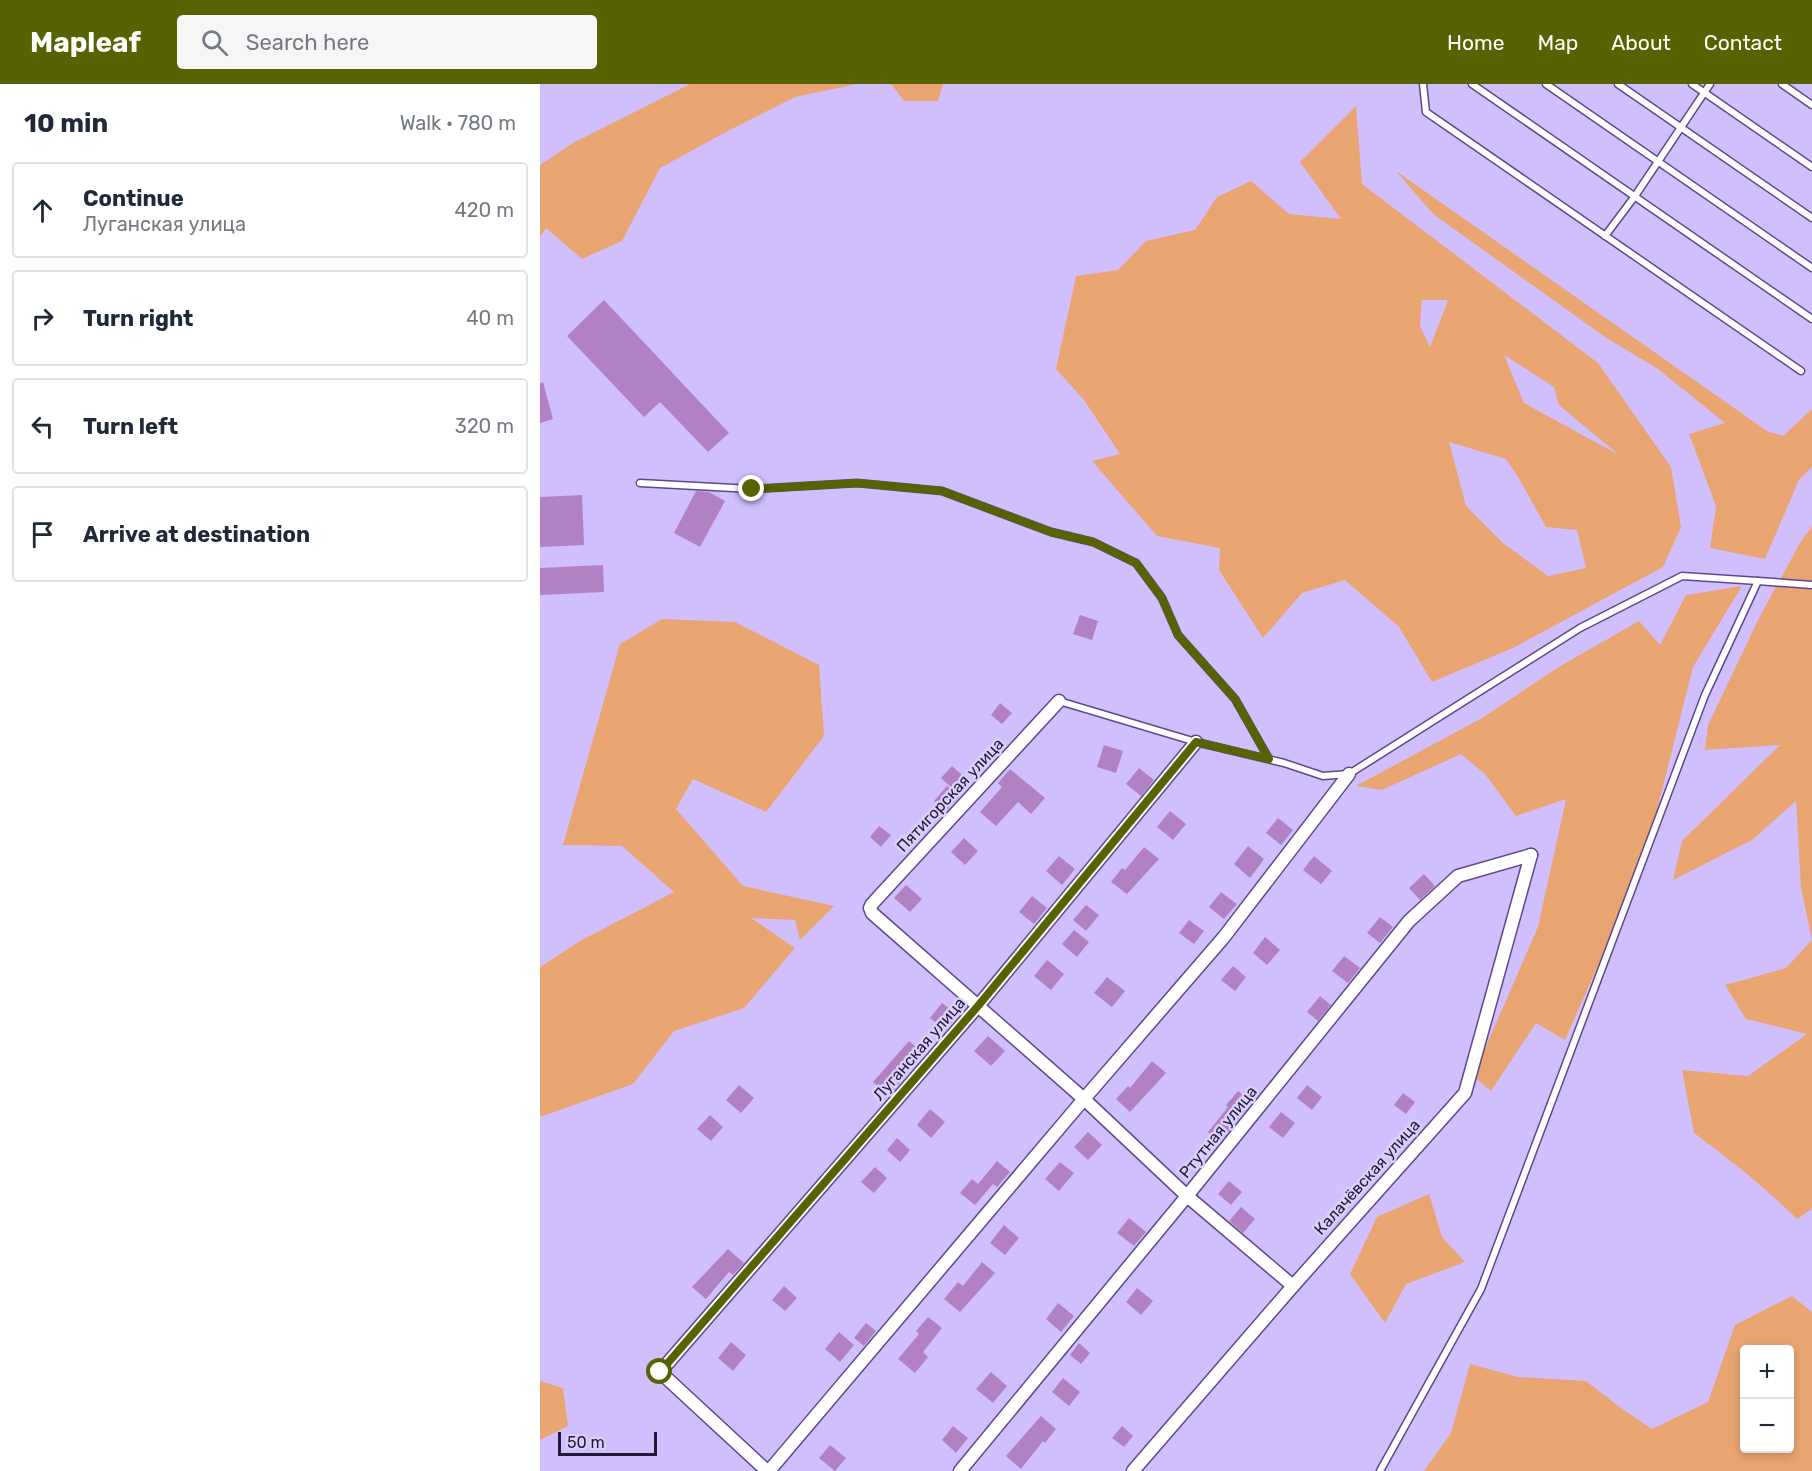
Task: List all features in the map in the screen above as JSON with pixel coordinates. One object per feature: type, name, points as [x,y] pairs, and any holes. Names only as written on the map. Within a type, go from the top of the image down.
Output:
[{"type":"street","name":"Пятигорская улица","points":[[978,1006],[872,913],[870,908],[1059,701]]},
{"type":"street","name":"Луганская улица","points":[[768,1471],[660,1372],[978,1006],[1196,742]]},
{"type":"street","points":[[768,1471],[1224,937],[1349,774]]},
{"type":"street","name":"Ртутная улица","points":[[960,1471],[1187,1196],[1409,921],[1458,876],[1530,855]]},
{"type":"street","name":"Калачёвская улица","points":[[1132,1471],[1465,1093],[1530,855]]},
{"type":"street","points":[[978,1006],[1084,1099],[1187,1196],[1293,1286]]},
{"type":"lane","points":[[1423,84],[1426,112],[1801,370]]},
{"type":"lane","points":[[1472,84],[1812,319]]},
{"type":"lane","points":[[1546,84],[1812,268]]},
{"type":"lane","points":[[1618,84],[1812,218]]},
{"type":"lane","points":[[1692,84],[1812,167]]},
{"type":"lane","points":[[1605,236],[1682,128],[1710,84]]},
{"type":"lane","points":[[1782,84],[1812,105]]},
{"type":"lane","points":[[640,483],[752,489],[858,483],[942,491],[1051,532],[1093,542],[1136,563],[1162,598],[1178,635],[1235,699],[1269,759]]},
{"type":"lane","points":[[1059,701],[1196,742],[1269,759],[1323,776],[1349,774],[1580,628],[1682,576],[1812,585]]},
{"type":"lane","points":[[1380,1471],[1481,1289],[1705,695],[1758,581]]},
{"type":"shaded area","points":[[690,84],[857,84],[795,97],[660,168],[622,241],[582,259],[546,228],[540,237],[540,165],[573,143]]},
{"type":"shaded area","points":[[891,84],[943,84],[938,101],[904,101]]},
{"type":"shaded area","points":[[1356,106],[1362,184],[1598,363],[1671,467],[1681,527],[1663,567],[1513,648],[1432,682],[1399,627],[1345,580],[1302,593],[1263,638],[1219,570],[1220,548],[1157,536],[1092,461],[1120,454],[1084,400],[1056,369],[1076,276],[1118,270],[1146,241],[1195,230],[1217,197],[1251,181],[1289,214],[1341,219],[1300,162]],"holes":[[[1422,300],[1448,300],[1430,347],[1420,326]],[[1504,355],[1554,387],[1559,405],[1619,455],[1524,403]],[[1449,442],[1506,459],[1546,527],[1577,530],[1586,568],[1548,576],[1503,543],[1466,506]]]},
{"type":"shaded area","points":[[1396,171],[1767,431],[1783,436],[1812,409],[1812,467],[1799,480],[1765,559],[1710,548],[1716,506],[1689,434],[1725,423],[1658,369],[1605,337],[1433,214]]},
{"type":"shaded area","points":[[1812,526],[1812,940],[1801,888],[1796,801],[1752,840],[1673,880],[1682,841],[1780,745],[1705,750],[1708,725],[1759,618],[1800,543]]},
{"type":"shaded area","points":[[1742,586],[1693,667],[1644,862],[1565,1040],[1536,1023],[1491,1091],[1473,1076],[1538,927],[1566,799],[1516,816],[1485,774],[1461,754],[1382,790],[1356,786],[1482,718],[1557,668],[1639,621],[1660,645],[1686,595]]},
{"type":"shaded area","points":[[662,619],[735,622],[819,665],[824,736],[766,812],[693,779],[676,809],[743,886],[834,906],[800,940],[795,920],[751,918],[795,948],[744,1008],[674,1031],[633,1084],[540,1117],[540,967],[580,941],[674,892],[622,846],[563,845],[620,644]]},
{"type":"shaded area","points":[[1812,940],[1812,1209],[1797,1219],[1747,1174],[1694,1133],[1682,1070],[1748,1076],[1807,1034],[1746,1019],[1725,985],[1786,968]]},
{"type":"shaded area","points":[[1429,1194],[1442,1237],[1465,1262],[1406,1284],[1385,1323],[1350,1274],[1377,1217]]},
{"type":"shaded area","points":[[1792,1296],[1812,1312],[1812,1471],[1424,1471],[1451,1433],[1470,1364],[1518,1377],[1586,1381],[1652,1429],[1708,1402],[1735,1325]]},
{"type":"shaded area","points":[[540,1381],[563,1388],[568,1426],[540,1440]]},
{"type":"building","points":[[604,300],[729,433],[708,452],[660,402],[644,417],[567,336]]},
{"type":"building","points":[[543,382],[553,419],[540,423],[540,383]]},
{"type":"building","points":[[696,491],[709,492],[725,501],[700,547],[674,533]]},
{"type":"building","points":[[582,495],[584,545],[540,547],[540,497]]},
{"type":"building","points":[[603,565],[604,592],[540,595],[540,568]]},
{"type":"building","points":[[1080,615],[1098,621],[1092,640],[1073,634]]},
{"type":"building","points":[[1000,703],[1012,713],[1002,724],[991,715]]},
{"type":"building","points":[[1104,745],[1123,751],[1116,773],[1097,767]]},
{"type":"building","points":[[952,766],[964,777],[953,789],[941,778]]},
{"type":"building","points":[[1139,768],[1154,780],[1141,796],[1126,784]]},
{"type":"building","points":[[1010,769],[1045,798],[1031,814],[1018,802],[996,826],[980,812],[1002,787],[998,783]]},
{"type":"building","points":[[947,786],[959,797],[945,812],[934,801]]},
{"type":"building","points":[[1170,811],[1186,824],[1173,840],[1157,827]]},
{"type":"building","points":[[1278,818],[1293,830],[1281,845],[1266,833]]},
{"type":"building","points":[[879,826],[891,835],[881,847],[870,837]]},
{"type":"building","points":[[964,838],[978,851],[965,865],[951,852]]},
{"type":"building","points":[[1248,846],[1264,859],[1250,878],[1234,864]]},
{"type":"building","points":[[1144,847],[1159,859],[1127,894],[1111,882],[1122,868],[1125,870]]},
{"type":"building","points":[[1059,856],[1075,869],[1062,885],[1046,871]]},
{"type":"building","points":[[1314,856],[1332,871],[1321,884],[1303,870]]},
{"type":"building","points":[[1424,874],[1435,886],[1420,900],[1409,888]]},
{"type":"building","points":[[906,885],[922,899],[910,912],[894,898]]},
{"type":"building","points":[[1221,892],[1237,904],[1224,919],[1209,907]]},
{"type":"building","points":[[1032,896],[1047,908],[1034,924],[1019,912]]},
{"type":"building","points":[[1086,905],[1099,915],[1086,931],[1073,920]]},
{"type":"building","points":[[1380,917],[1393,927],[1380,943],[1367,933]]},
{"type":"building","points":[[1189,920],[1204,931],[1194,944],[1179,933]]},
{"type":"building","points":[[1074,930],[1089,942],[1077,957],[1062,944]]},
{"type":"building","points":[[1265,937],[1280,950],[1267,965],[1253,953]]},
{"type":"building","points":[[1344,956],[1360,968],[1348,983],[1332,971]]},
{"type":"building","points":[[1047,960],[1064,974],[1051,990],[1034,976]]},
{"type":"building","points":[[1233,966],[1246,977],[1235,991],[1221,980]]},
{"type":"building","points":[[1107,977],[1125,991],[1112,1007],[1094,993]]},
{"type":"building","points":[[1320,996],[1331,1005],[1318,1021],[1307,1012]]},
{"type":"building","points":[[942,1003],[958,1015],[946,1030],[930,1018]]},
{"type":"building","points":[[988,1036],[1005,1051],[991,1066],[974,1051]]},
{"type":"building","points":[[909,1041],[923,1053],[889,1096],[873,1082]]},
{"type":"building","points":[[1152,1061],[1166,1073],[1130,1112],[1116,1099],[1128,1086],[1130,1088]]},
{"type":"building","points":[[739,1085],[754,1098],[741,1113],[726,1100]]},
{"type":"building","points":[[1307,1085],[1322,1097],[1312,1110],[1297,1098]]},
{"type":"building","points":[[1238,1091],[1252,1102],[1220,1142],[1208,1132]]},
{"type":"building","points":[[1403,1093],[1415,1102],[1406,1114],[1394,1105]]},
{"type":"building","points":[[930,1109],[945,1122],[931,1138],[917,1125]]},
{"type":"building","points":[[1281,1112],[1295,1123],[1283,1138],[1269,1127]]},
{"type":"building","points":[[710,1115],[723,1127],[711,1141],[697,1129]]},
{"type":"building","points":[[1088,1132],[1102,1145],[1088,1160],[1074,1147]]},
{"type":"building","points":[[897,1138],[910,1150],[900,1162],[887,1150]]},
{"type":"building","points":[[997,1161],[1010,1172],[997,1187],[993,1184],[975,1205],[960,1193],[972,1179],[978,1184]]},
{"type":"building","points":[[1060,1162],[1074,1173],[1059,1191],[1045,1179]]},
{"type":"building","points":[[875,1167],[887,1178],[874,1193],[861,1182]]},
{"type":"building","points":[[1229,1181],[1242,1192],[1231,1205],[1218,1194]]},
{"type":"building","points":[[1241,1207],[1255,1219],[1243,1233],[1229,1221]]},
{"type":"building","points":[[1129,1218],[1146,1232],[1134,1246],[1117,1233]]},
{"type":"building","points":[[1004,1225],[1019,1238],[1005,1255],[990,1243]]},
{"type":"building","points":[[728,1249],[744,1263],[733,1275],[729,1272],[706,1299],[692,1287]]},
{"type":"building","points":[[982,1262],[995,1273],[960,1312],[944,1299],[958,1282],[963,1286]]},
{"type":"building","points":[[784,1286],[797,1298],[785,1311],[772,1300]]},
{"type":"building","points":[[1137,1288],[1153,1301],[1141,1315],[1126,1302]]},
{"type":"building","points":[[1058,1303],[1074,1316],[1061,1332],[1046,1319]]},
{"type":"building","points":[[928,1317],[942,1328],[923,1352],[928,1357],[915,1373],[898,1359],[919,1334],[916,1331]]},
{"type":"building","points":[[866,1323],[876,1331],[864,1346],[854,1338]]},
{"type":"building","points":[[839,1332],[854,1345],[840,1362],[825,1349]]},
{"type":"building","points":[[731,1342],[746,1355],[733,1371],[718,1358]]},
{"type":"building","points":[[1079,1343],[1090,1353],[1081,1364],[1070,1355]]},
{"type":"building","points":[[991,1372],[1007,1386],[993,1403],[976,1389]]},
{"type":"building","points":[[1063,1378],[1080,1392],[1069,1406],[1052,1392]]},
{"type":"building","points":[[1041,1416],[1056,1429],[1045,1443],[1043,1441],[1021,1469],[1006,1456]]},
{"type":"building","points":[[953,1426],[968,1438],[956,1453],[942,1440]]},
{"type":"building","points":[[1122,1426],[1133,1436],[1124,1447],[1112,1438]]},
{"type":"building","points":[[830,1445],[846,1458],[835,1471],[819,1458]]},
{"type":"route","points":[[660,1372],[978,1006],[1196,742],[1269,759],[1235,699],[1178,635],[1162,598],[1136,563],[1093,542],[1051,532],[942,491],[858,483],[752,489]]}]
